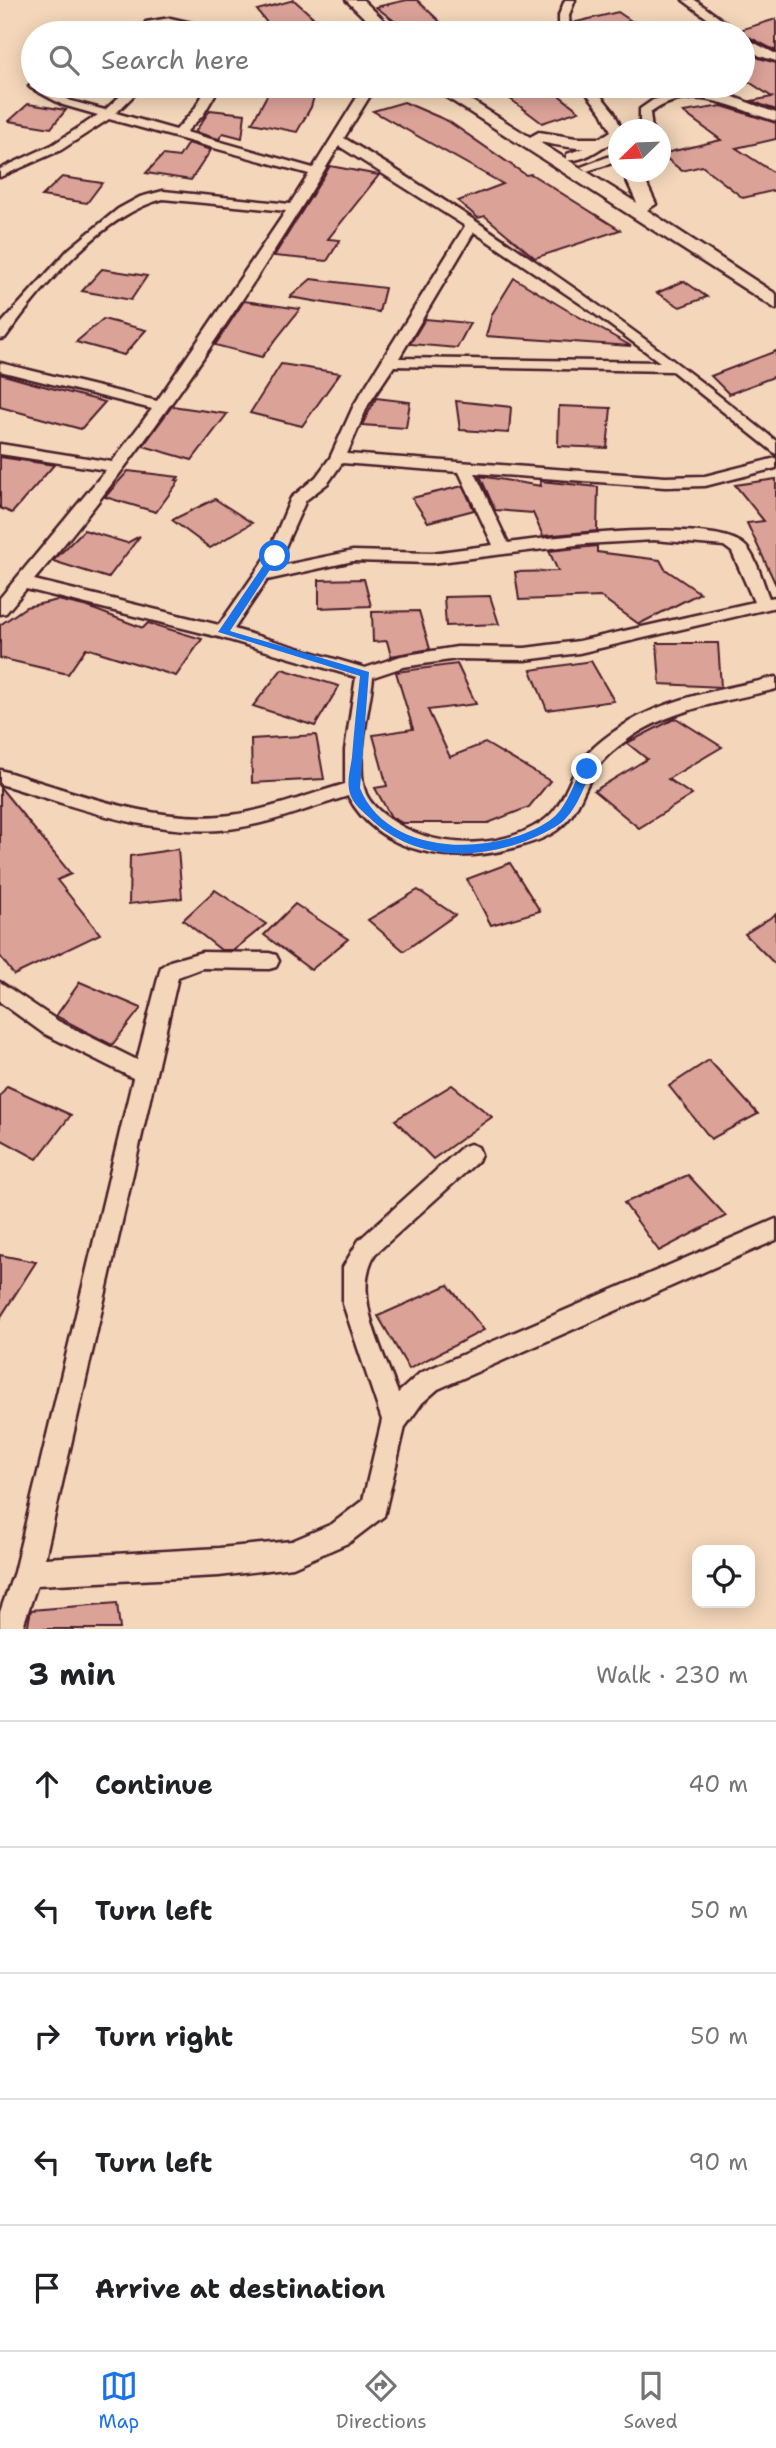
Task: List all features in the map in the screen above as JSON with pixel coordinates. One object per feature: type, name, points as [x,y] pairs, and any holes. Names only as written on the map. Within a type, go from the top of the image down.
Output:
[{"type":"main road","points":[[347,4],[358,21]]},
{"type":"main road","points":[[347,4],[372,21]]},
{"type":"main road","points":[[456,98],[675,235],[776,303]]},
{"type":"main road","points":[[479,98],[776,285]]},
{"type":"main road","points":[[539,137],[576,143],[608,137]]},
{"type":"main road","points":[[637,182],[647,204]]},
{"type":"street","points":[[564,21],[570,0]]},
{"type":"street","points":[[688,0],[717,21]]},
{"type":"street","points":[[755,48],[776,58]]},
{"type":"street","points":[[58,98],[318,173]]},
{"type":"street","points":[[0,173],[63,145],[110,115],[126,98]]},
{"type":"street","points":[[178,134],[199,112],[207,98]]},
{"type":"street","points":[[0,609],[115,467],[159,406],[318,173],[363,98]]},
{"type":"street","points":[[597,98],[608,112],[609,119]]},
{"type":"street","points":[[645,119],[644,112],[653,103],[673,98]]},
{"type":"street","points":[[708,98],[732,101],[776,117]]},
{"type":"street","points":[[571,157],[608,138]]},
{"type":"street","points":[[337,139],[410,183],[589,303],[676,367],[776,449]]},
{"type":"street","points":[[587,167],[608,161]]},
{"type":"street","points":[[0,335],[61,265],[124,209],[145,198],[163,195],[294,208]]},
{"type":"street","points":[[223,632],[275,556],[299,498],[322,480],[338,458],[361,405],[390,362],[471,226]]},
{"type":"street","points":[[390,362],[676,367]]},
{"type":"street","points":[[0,367],[159,406]]},
{"type":"street","points":[[0,449],[115,467]]},
{"type":"street","points":[[338,458],[685,482],[731,477],[776,463]]},
{"type":"street","points":[[465,467],[502,547]]},
{"type":"street","points":[[23,583],[223,632],[365,674],[401,662],[457,653],[525,654],[567,649],[770,604],[739,549],[728,542],[635,533],[502,547],[440,558],[366,555],[333,558],[262,576]]},
{"type":"street","points":[[365,674],[354,788],[360,803],[381,822],[424,846],[463,850],[507,843],[553,824],[567,809],[587,769],[600,752],[640,724],[680,708],[776,683]]},
{"type":"street","points":[[0,777],[118,809],[206,824],[231,822],[354,788]]},
{"type":"street","points":[[8,1629],[28,1572],[168,973],[174,967],[200,961],[269,961]]},
{"type":"street","points":[[0,990],[23,1012],[63,1037],[145,1074]]},
{"type":"street","points":[[394,1417],[355,1304],[355,1267],[367,1247],[470,1154]]},
{"type":"street","points":[[28,1572],[219,1562],[293,1553],[341,1533],[375,1507],[394,1417],[408,1396],[429,1381],[776,1229]]},
{"type":"building","points":[[294,0],[315,21],[266,21],[257,10]]},
{"type":"building","points":[[417,0],[439,21],[394,21],[376,7]]},
{"type":"building","points":[[618,12],[631,21],[580,21]]},
{"type":"building","points":[[776,19],[776,51],[755,40],[755,25]]},
{"type":"building","points":[[755,56],[776,63],[776,110],[751,101],[772,97],[755,86]]},
{"type":"building","points":[[266,98],[314,98],[297,132],[252,123]]},
{"type":"building","points":[[509,98],[562,98],[579,111],[542,123]]},
{"type":"building","points":[[404,102],[448,121],[526,175],[531,174],[620,230],[535,258],[485,216],[478,218],[458,201],[503,184],[373,111]]},
{"type":"building","points":[[28,104],[66,110],[51,128],[9,121]]},
{"type":"building","points":[[722,106],[776,123],[776,139],[736,148],[776,174],[776,190],[743,198],[702,166],[682,171],[671,162],[671,152],[721,140],[683,112]]},
{"type":"building","points":[[210,110],[245,114],[242,138],[223,133],[219,139],[195,132]]},
{"type":"building","points":[[188,143],[211,150],[191,180],[146,173],[163,155],[179,157]]},
{"type":"building","points":[[330,166],[379,175],[328,239],[340,240],[327,261],[274,256]]},
{"type":"building","points":[[62,177],[102,183],[87,203],[42,196]]},
{"type":"building","points":[[102,269],[147,276],[131,300],[82,291]]},
{"type":"building","points":[[514,278],[631,346],[486,336],[492,314]]},
{"type":"building","points":[[311,279],[385,288],[379,312],[290,297]]},
{"type":"building","points":[[684,281],[707,297],[680,307],[657,293]]},
{"type":"building","points":[[244,301],[300,309],[262,357],[215,345]]},
{"type":"building","points":[[103,319],[146,330],[124,355],[76,342]]},
{"type":"building","points":[[425,319],[470,323],[457,348],[410,344]]},
{"type":"building","points":[[776,351],[776,376],[729,394],[711,376]]},
{"type":"building","points":[[281,364],[340,373],[302,426],[250,413]]},
{"type":"building","points":[[0,374],[105,402],[81,429],[0,407]]},
{"type":"building","points":[[376,398],[410,402],[406,428],[362,425]]},
{"type":"building","points":[[456,401],[511,407],[509,433],[460,430]]},
{"type":"building","points":[[172,406],[227,414],[192,460],[143,446]]},
{"type":"building","points":[[559,406],[611,408],[607,448],[558,446]]},
{"type":"building","points":[[0,457],[54,465],[12,513],[0,508]]},
{"type":"building","points":[[128,471],[179,477],[176,480],[179,481],[156,512],[105,497]]},
{"type":"building","points":[[480,476],[541,486],[540,481],[598,487],[597,531],[543,536],[533,513],[495,510]]},
{"type":"building","points":[[776,479],[776,585],[747,523],[764,521],[735,485]]},
{"type":"building","points":[[463,486],[474,510],[428,522],[412,498]]},
{"type":"building","points":[[215,499],[252,523],[210,548],[172,520]]},
{"type":"building","points":[[84,530],[127,543],[140,536],[108,578],[53,561]]},
{"type":"building","points":[[597,546],[597,552],[660,560],[665,569],[700,593],[639,624],[601,597],[519,600],[515,572],[558,571],[549,551]]},
{"type":"building","points":[[364,579],[371,606],[319,608],[319,580]]},
{"type":"building","points":[[490,596],[499,624],[446,626],[444,597]]},
{"type":"building","points":[[58,600],[88,607],[143,628],[148,623],[202,639],[176,676],[86,648],[68,674],[0,658],[0,625],[26,607]]},
{"type":"building","points":[[419,611],[430,649],[391,656],[387,641],[373,642],[372,612]]},
{"type":"building","points":[[657,643],[718,643],[721,687],[660,684]]},
{"type":"building","points":[[591,661],[614,701],[547,710],[531,670]]},
{"type":"building","points":[[457,664],[476,704],[428,710],[450,757],[485,743],[550,781],[529,807],[488,823],[402,823],[391,817],[375,788],[387,786],[373,735],[413,729],[396,672]]},
{"type":"building","points":[[282,669],[339,686],[315,726],[253,706]]},
{"type":"building","points":[[676,718],[722,747],[668,779],[692,795],[639,828],[594,791],[647,759],[627,743]]},
{"type":"building","points":[[316,735],[324,779],[252,783],[251,739]]},
{"type":"building","points":[[0,787],[71,874],[57,880],[100,934],[14,975],[0,956]]},
{"type":"building","points":[[178,849],[182,898],[129,904],[130,856]]},
{"type":"building","points":[[510,863],[540,911],[491,925],[467,879]]},
{"type":"building","points":[[215,890],[266,924],[234,950],[221,950],[183,920]]},
{"type":"building","points":[[418,890],[455,915],[404,951],[368,920]]},
{"type":"building","points":[[295,904],[348,939],[311,970],[264,935]]},
{"type":"building","points":[[776,914],[776,965],[745,934]]},
{"type":"building","points":[[80,982],[141,1008],[112,1045],[56,1016]]},
{"type":"building","points":[[709,1060],[758,1114],[711,1139],[669,1086]]},
{"type":"building","points":[[452,1085],[492,1117],[433,1159],[395,1120]]},
{"type":"building","points":[[7,1086],[71,1115],[37,1159],[0,1139],[0,1096]]},
{"type":"building","points":[[688,1175],[726,1216],[659,1251],[624,1203]]},
{"type":"building","points":[[0,1255],[36,1262],[0,1318]]},
{"type":"building","points":[[448,1285],[484,1330],[409,1369],[378,1316]]},
{"type":"building","points":[[117,1603],[120,1629],[27,1629],[31,1610]]},
{"type":"route","points":[[275,556],[223,632],[365,674],[353,776],[354,788],[360,803],[387,827],[424,846],[444,850],[482,848],[507,843],[553,824],[567,809],[587,769]]}]
